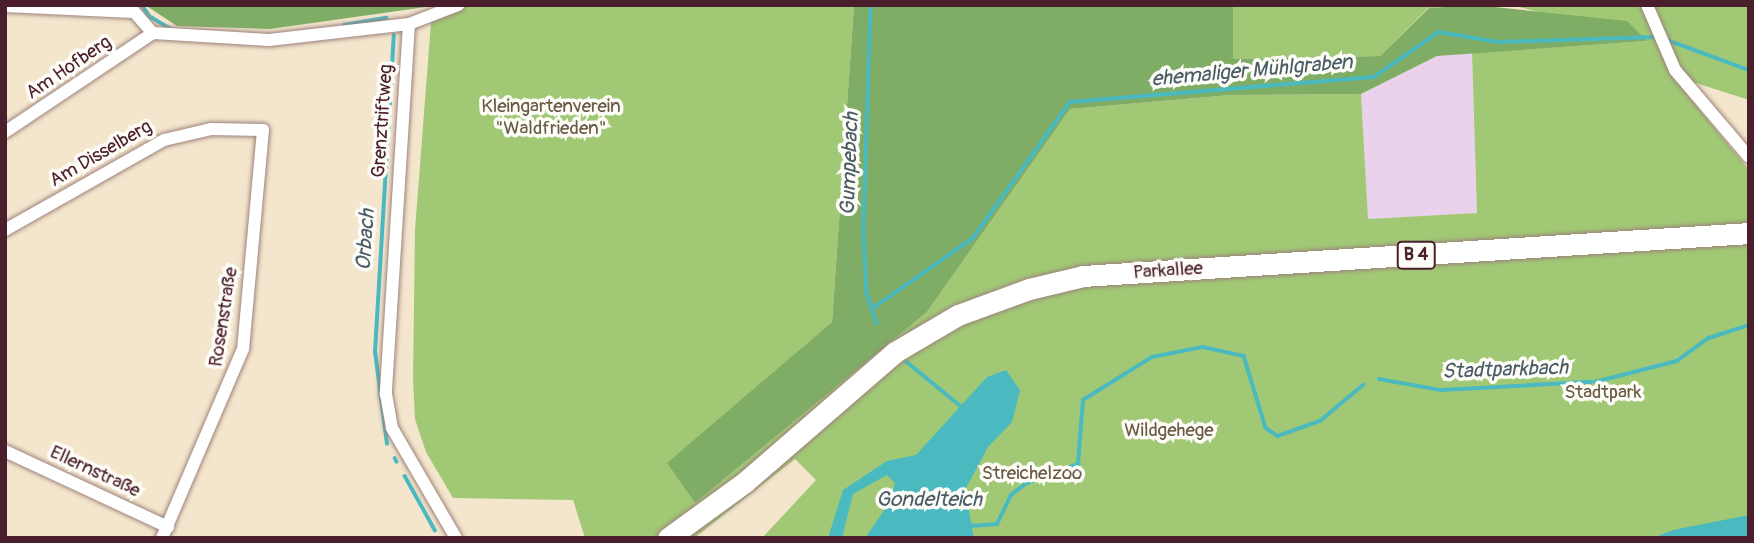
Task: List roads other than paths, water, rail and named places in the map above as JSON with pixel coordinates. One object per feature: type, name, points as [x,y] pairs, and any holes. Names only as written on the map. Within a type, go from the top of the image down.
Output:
[{"type":"main road","name":"Parkallee","points":[[668,538],[745,482],[895,352],[958,315],[1028,289],[1083,276],[1749,233]]},
{"type":"street","points":[[131,8],[153,33],[269,40],[409,24],[458,5]]},
{"type":"street","points":[[1647,5],[1661,44],[1706,113],[1749,157]]},
{"type":"street","name":"Am Hofberg","points":[[5,6],[131,8]]},
{"type":"street","name":"Grenztriftweg","points":[[409,24],[386,394],[392,428],[456,538]]},
{"type":"street","name":"Am Hofberg","points":[[5,132],[153,33]]},
{"type":"street","name":"Am Disselberg","points":[[5,230],[164,140],[211,129],[263,130]]},
{"type":"street","name":"Rosenstraße","points":[[165,532],[243,349],[263,130]]},
{"type":"street","name":"Ellernstraße","points":[[5,451],[165,532]]},
{"type":"water","name":"Gondelteich","points":[[1006,370],[1020,390],[1012,422],[988,447],[965,490],[974,538],[865,538],[890,502],[895,483],[887,475],[853,494],[842,538],[828,538],[843,490],[887,461],[916,455],[987,377]]},
{"type":"water","points":[[1749,515],[1749,538],[1653,538],[1673,530]]},
{"type":"waterway","name":"Orbach","points":[[142,5],[149,15]]},
{"type":"waterway","name":"Gumpebach","points":[[871,5],[864,234],[867,293],[877,323]]},
{"type":"waterway","name":"Orbach","points":[[151,17],[173,30]]},
{"type":"waterway","name":"Orbach","points":[[344,25],[386,18]]},
{"type":"waterway","name":"ehemaliger Mühlgraben","points":[[872,309],[973,238],[1070,102],[1374,77],[1439,32],[1498,42],[1656,37]]},
{"type":"waterway","name":"Orbach","points":[[387,444],[375,352],[394,36]]},
{"type":"waterway","name":"ehemaliger Mühlgraben","points":[[1667,40],[1749,70]]},
{"type":"waterway","name":"Stadtparkbach","points":[[1595,382],[1677,361],[1709,338],[1749,325]]},
{"type":"waterway","name":"Stadtparkbach","points":[[970,526],[997,524],[1011,495],[1025,484],[1078,464],[1083,400],[1152,357],[1203,347],[1244,356],[1266,428],[1278,436],[1320,421],[1363,385]]},
{"type":"waterway","name":"Gumpebach","points":[[907,362],[967,411]]},
{"type":"waterway","name":"Stadtparkbach","points":[[1379,379],[1441,390],[1591,382]]},
{"type":"waterway","name":"Orbach","points":[[395,458],[397,462]]},
{"type":"waterway","name":"Orbach","points":[[405,476],[435,530]]},
{"type":"park label","name":"Kleingartenverein \"Waldfrieden\"","points":[[551,118]]},
{"type":"park label","name":"Stadtpark","points":[[1603,393]]},
{"type":"park label","name":"Wildgehege","points":[[1169,431]]},
{"type":"park label","name":"Streichelzoo","points":[[1032,474]]}]
